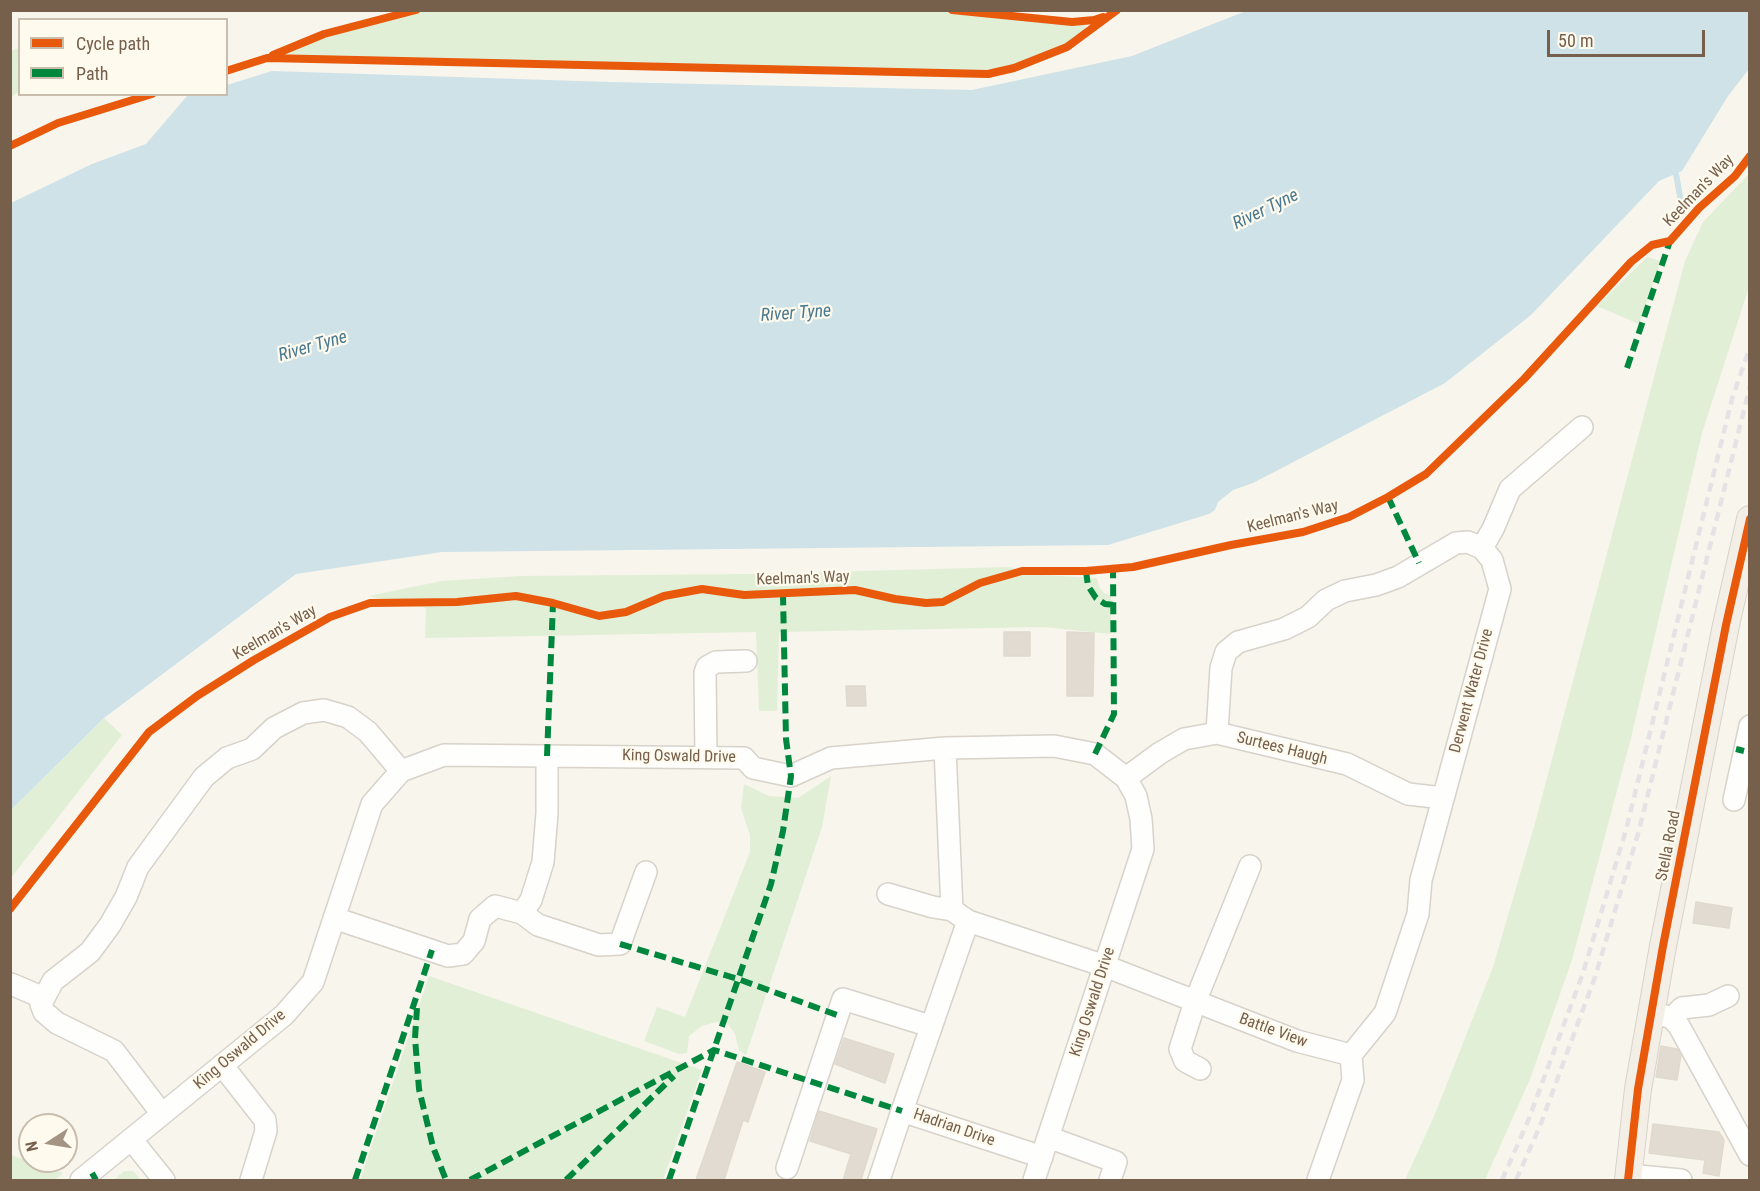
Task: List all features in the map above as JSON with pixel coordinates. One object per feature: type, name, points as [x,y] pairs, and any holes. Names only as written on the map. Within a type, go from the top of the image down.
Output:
[{"type":"main road","name":"Stella Road","points":[[1628,1178],[1638,1089],[1661,1015],[1726,625],[1749,519]]},
{"type":"street","points":[[1217,733],[1221,668],[1226,652],[1238,642],[1284,629],[1308,617],[1326,600],[1345,591],[1376,585],[1398,577],[1456,543],[1468,542],[1482,548],[1510,489],[1582,427]]},
{"type":"street","name":"Derwent Water Drive","points":[[1351,1055],[1385,1013],[1418,914],[1421,880],[1500,589],[1492,560],[1482,548]]},
{"type":"street","points":[[706,757],[705,673],[707,667],[716,662],[746,662]]},
{"type":"street","points":[[162,1114],[114,1051],[57,1023],[44,1012],[42,1004],[53,981],[90,952],[110,925],[126,897],[138,867],[204,777],[227,758],[252,749],[274,728],[303,713],[324,710],[348,717],[368,732],[401,771]]},
{"type":"street","points":[[1734,800],[1749,726]]},
{"type":"street","name":"Surtees Haugh","points":[[1126,778],[1184,739],[1217,733],[1347,765],[1408,794],[1443,798]]},
{"type":"street","name":"King Oswald Drive","points":[[81,1180],[284,1015],[313,982],[372,804],[401,771],[444,755],[706,757],[744,758],[753,768],[791,776],[831,758],[945,748],[1054,746],[1095,754],[1126,778],[1136,796],[1141,819],[1143,849],[1048,1137],[1039,1174]]},
{"type":"street","points":[[902,1111],[930,1026],[960,915],[945,748]]},
{"type":"street","points":[[522,913],[531,900],[543,862],[547,813],[547,756]]},
{"type":"street","points":[[1200,1069],[1185,1061],[1180,1049],[1195,1002],[1250,866]]},
{"type":"street","points":[[334,918],[448,956],[463,954],[474,941],[480,920],[495,906],[522,913],[538,925],[599,945],[620,944],[646,872]]},
{"type":"street","name":"Battle View","points":[[888,894],[960,915],[1105,966],[1297,1041],[1351,1055]]},
{"type":"street","points":[[11,984],[44,998]]},
{"type":"street","points":[[1661,1015],[1682,1008],[1709,1005],[1728,996]]},
{"type":"street","points":[[787,1168],[843,999],[930,1026]]},
{"type":"street","points":[[1661,1015],[1687,1038],[1749,1155]]},
{"type":"street","points":[[1318,1180],[1353,1080],[1351,1055]]},
{"type":"street","points":[[222,1065],[265,1120],[266,1131],[250,1180]]},
{"type":"street","name":"Hadrian Drive","points":[[879,1180],[902,1111],[1039,1174]]},
{"type":"street","points":[[1048,1137],[1116,1162],[1109,1180]]},
{"type":"street","points":[[131,1139],[164,1180]]},
{"type":"street","points":[[1628,1178],[1681,1180]]},
{"type":"green space","points":[[952,10],[1083,22],[1089,32],[1067,47],[1036,60],[1000,71],[968,74],[267,58],[324,34],[415,11]]},
{"type":"green space","points":[[18,48],[18,93],[11,97],[11,51]]},
{"type":"green space","points":[[1749,174],[1749,287],[1702,433],[1631,738],[1572,960],[1530,1079],[1485,1180],[1405,1180],[1435,1114],[1493,967],[1535,823],[1685,261],[1703,222]]},
{"type":"green space","points":[[1647,257],[1661,261],[1639,324],[1597,306]]},
{"type":"green space","points":[[1008,567],[1041,575],[1097,578],[1099,587],[1111,596],[1111,634],[1044,627],[779,632],[777,711],[759,711],[756,632],[425,638],[426,608],[368,596],[442,581],[520,576],[747,574]]},
{"type":"green space","points":[[104,718],[122,735],[11,878],[11,810]]},
{"type":"green space","points":[[831,776],[822,827],[746,1055],[739,1050],[735,1034],[728,1024],[716,1022],[702,1026],[689,1036],[687,1053],[679,1054],[644,1041],[657,1007],[685,1017],[750,852],[750,835],[741,808],[744,784],[769,796],[798,798]]},
{"type":"green space","points":[[429,976],[702,1070],[663,1180],[360,1180]]},
{"type":"green space","points":[[11,1155],[18,1157],[18,1173],[63,1173],[55,1180],[11,1180]]},
{"type":"green space","points":[[124,1171],[133,1171],[141,1180],[114,1180]]},
{"type":"water","name":"River Tyne","points":[[1246,11],[1749,11],[1749,69],[1728,96],[1682,171],[1659,181],[1531,315],[1445,383],[1253,483],[1233,490],[1218,502],[1215,510],[1209,514],[1108,545],[442,552],[296,574],[104,718],[11,810],[11,203],[92,164],[146,144],[187,96],[228,96],[228,85],[272,71],[609,82],[972,90],[1132,56]]},
{"type":"building","points":[[1004,632],[1030,632],[1030,656],[1004,656]]},
{"type":"building","points":[[1067,632],[1094,633],[1093,696],[1067,696]]},
{"type":"building","points":[[846,686],[865,686],[866,706],[847,706]]},
{"type":"building","points":[[1696,902],[1732,908],[1729,928],[1693,923]]},
{"type":"building","points":[[844,1038],[894,1054],[885,1083],[835,1064]]},
{"type":"building","points":[[1661,1046],[1677,1049],[1681,1055],[1677,1080],[1656,1077]]},
{"type":"building","points":[[737,1062],[765,1072],[748,1122],[743,1120],[724,1180],[696,1180]]},
{"type":"building","points":[[819,1111],[877,1129],[861,1180],[843,1180],[851,1154],[810,1141]]},
{"type":"building","points":[[1653,1124],[1719,1132],[1724,1140],[1719,1176],[1703,1173],[1705,1160],[1649,1153]]},
{"type":"waterway","points":[[1676,174],[1681,202]]},
{"type":"railway","points":[[1502,1180],[1528,1121],[1583,973],[1626,830],[1732,399],[1750,347]]},
{"type":"railway","points":[[1516,1180],[1540,1126],[1595,977],[1638,834],[1750,386]]},
{"type":"marked path","points":[[1627,368],[1670,241]]},
{"type":"marked path","points":[[1388,497],[1419,563]]},
{"type":"marked path","points":[[1095,754],[1114,714],[1113,569]]},
{"type":"marked path","points":[[1086,571],[1088,586],[1096,598],[1105,604],[1114,605]]},
{"type":"marked path","points":[[669,1180],[771,884],[783,831],[791,776],[786,739],[783,595]]},
{"type":"marked path","points":[[547,756],[553,603]]},
{"type":"marked path","points":[[1736,749],[1744,751]]},
{"type":"marked path","points":[[620,944],[738,979],[837,1015]]},
{"type":"marked path","points":[[355,1180],[432,950]]},
{"type":"marked path","points":[[417,1008],[415,1038],[419,1089],[433,1147],[446,1180]]},
{"type":"marked path","points":[[470,1180],[714,1050],[902,1111]]},
{"type":"marked path","points":[[566,1180],[674,1076]]},
{"type":"marked path","points":[[92,1173],[96,1180]]},
{"type":"cycle path","points":[[273,55],[324,34],[416,10]]},
{"type":"cycle path","points":[[952,10],[1072,22],[1103,17]]},
{"type":"cycle path","points":[[228,70],[267,58],[988,74],[1014,68],[1067,47],[1117,10]]},
{"type":"cycle path","points":[[10,146],[58,123],[146,96]]},
{"type":"cycle path","name":"Keelman's Way","points":[[10,909],[149,732],[197,696],[254,660],[330,617],[370,603],[457,602],[516,596],[553,603],[599,616],[626,612],[664,596],[702,589],[744,595],[855,590],[895,599],[926,603],[943,602],[980,583],[1022,571],[1086,571],[1133,567],[1303,532],[1349,517],[1426,474],[1524,379],[1631,262],[1652,245],[1670,241],[1699,208],[1735,176],[1750,156]]},
{"type":"cycle path","points":[[1628,1180],[1638,1089],[1663,946],[1726,625],[1750,519]]}]
